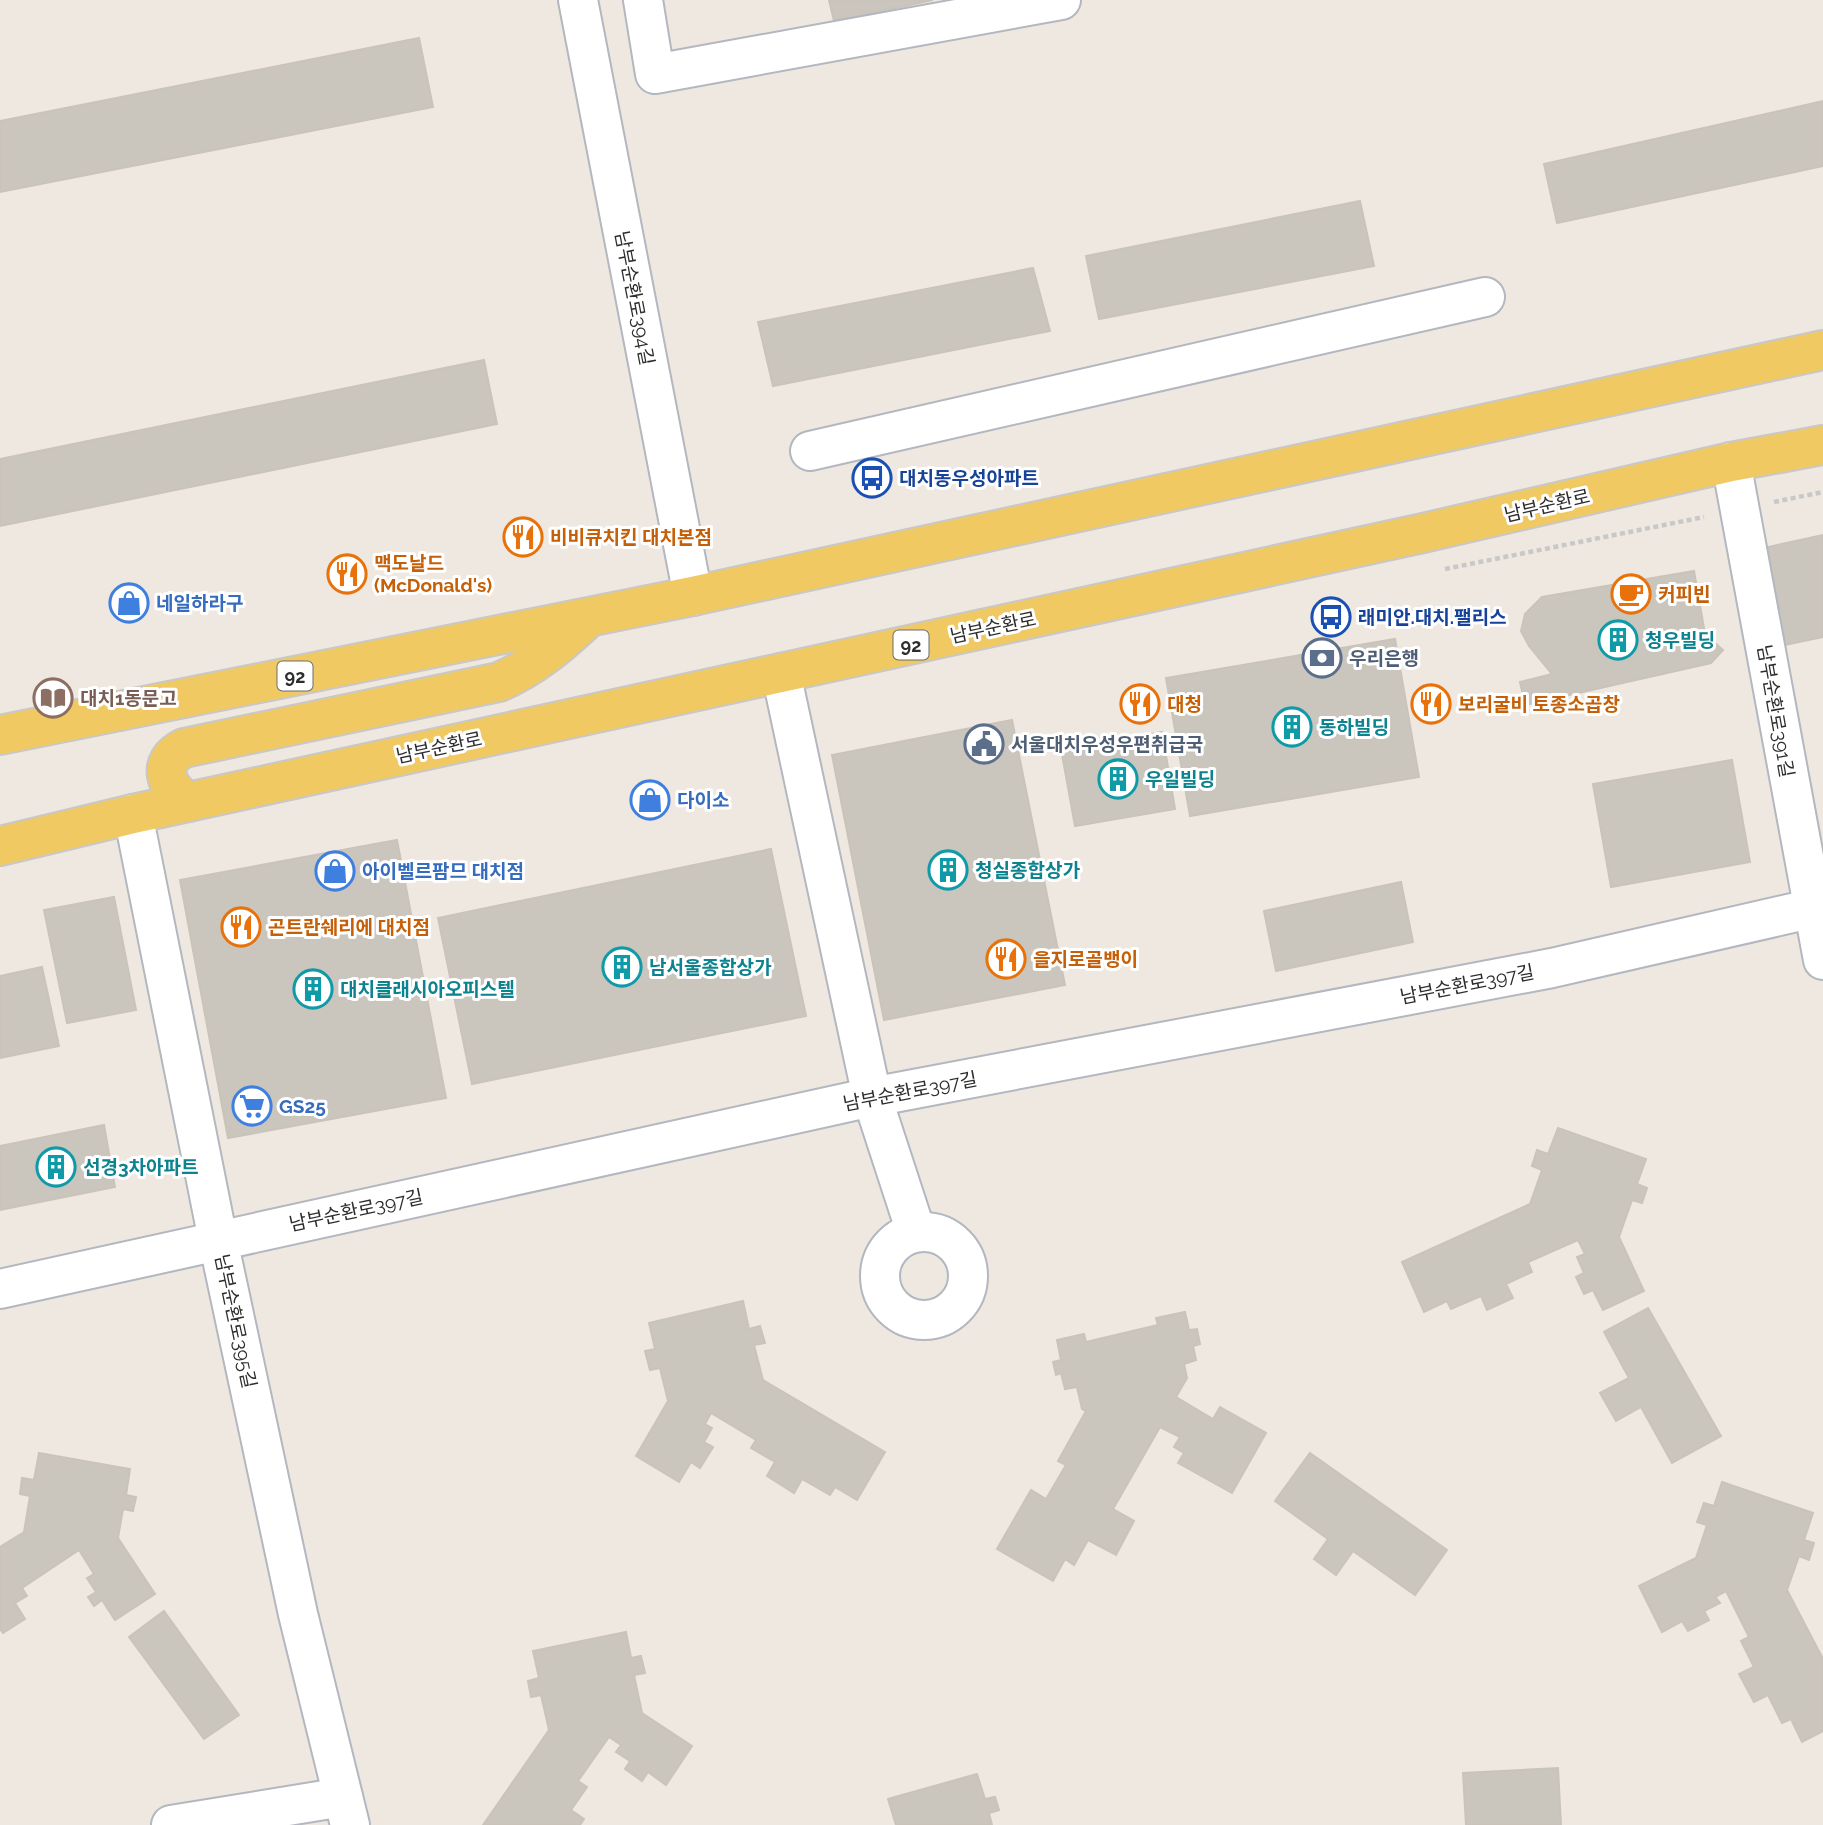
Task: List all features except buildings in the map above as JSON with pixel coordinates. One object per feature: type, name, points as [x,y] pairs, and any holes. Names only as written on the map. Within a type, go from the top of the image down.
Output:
[{"type":"main road","name":"92","points":[[0,735],[693,596],[1823,350]]},
{"type":"main road","name":"남부순환로","points":[[0,846],[133,814],[1449,527],[1731,462],[1823,445]]},
{"type":"main road","points":[[188,802],[175,794],[169,785],[167,764],[174,754],[184,748],[499,682],[516,675],[552,651],[590,617]]},
{"type":"street","name":"남부순환로394길","points":[[578,0],[693,596]]},
{"type":"street","points":[[643,0],[655,74],[1061,0]]},
{"type":"street","points":[[810,452],[1485,297]]},
{"type":"street","name":"남부순환로391길","points":[[1731,462],[1817,908],[1823,960]]},
{"type":"street","points":[[781,673],[872,1097],[916,1232]]},
{"type":"street","name":"남부순환로395길","points":[[133,814],[218,1240],[298,1614],[347,1811]]},
{"type":"street","name":"남부순환로397길","points":[[0,1289],[872,1097],[1552,968],[1817,908]]},
{"type":"street","points":[[171,1825],[347,1811]]},
{"type":"place","name":"대치동우성아파트","points":[[872,478]]},
{"type":"place","name":"비비큐치킨 대치본점","points":[[523,537]]},
{"type":"place","name":"맥도날드 (McDonald's)","points":[[347,574]]},
{"type":"place","name":"커피빈","points":[[1631,594]]},
{"type":"place","name":"네일하라구","points":[[129,603]]},
{"type":"place","name":"래미안.대치.팰리스","points":[[1331,617]]},
{"type":"place","name":"청우빌딩","points":[[1618,640]]},
{"type":"place","name":"우리은행","points":[[1322,658]]},
{"type":"place","name":"대치1동문고","points":[[53,698]]},
{"type":"place","name":"대청","points":[[1140,704]]},
{"type":"place","name":"보리굴비 토종소곱창","points":[[1431,704]]},
{"type":"place","name":"동하빌딩","points":[[1292,727]]},
{"type":"place","name":"서울대치우성우편취급국","points":[[984,744]]},
{"type":"place","name":"우일빌딩","points":[[1118,779]]},
{"type":"place","name":"다이소","points":[[650,800]]},
{"type":"place","name":"청실종합상가","points":[[948,870]]},
{"type":"place","name":"아이벨르팜므 대치점","points":[[335,871]]},
{"type":"place","name":"곤트란쉐리에 대치점","points":[[241,927]]},
{"type":"place","name":"을지로골뱅이","points":[[1006,959]]},
{"type":"place","name":"남서울종합상가","points":[[622,967]]},
{"type":"place","name":"대치클래시아오피스텔","points":[[313,989]]},
{"type":"place","name":"GS25","points":[[252,1106]]},
{"type":"place","name":"선경3차아파트","points":[[56,1167]]}]
